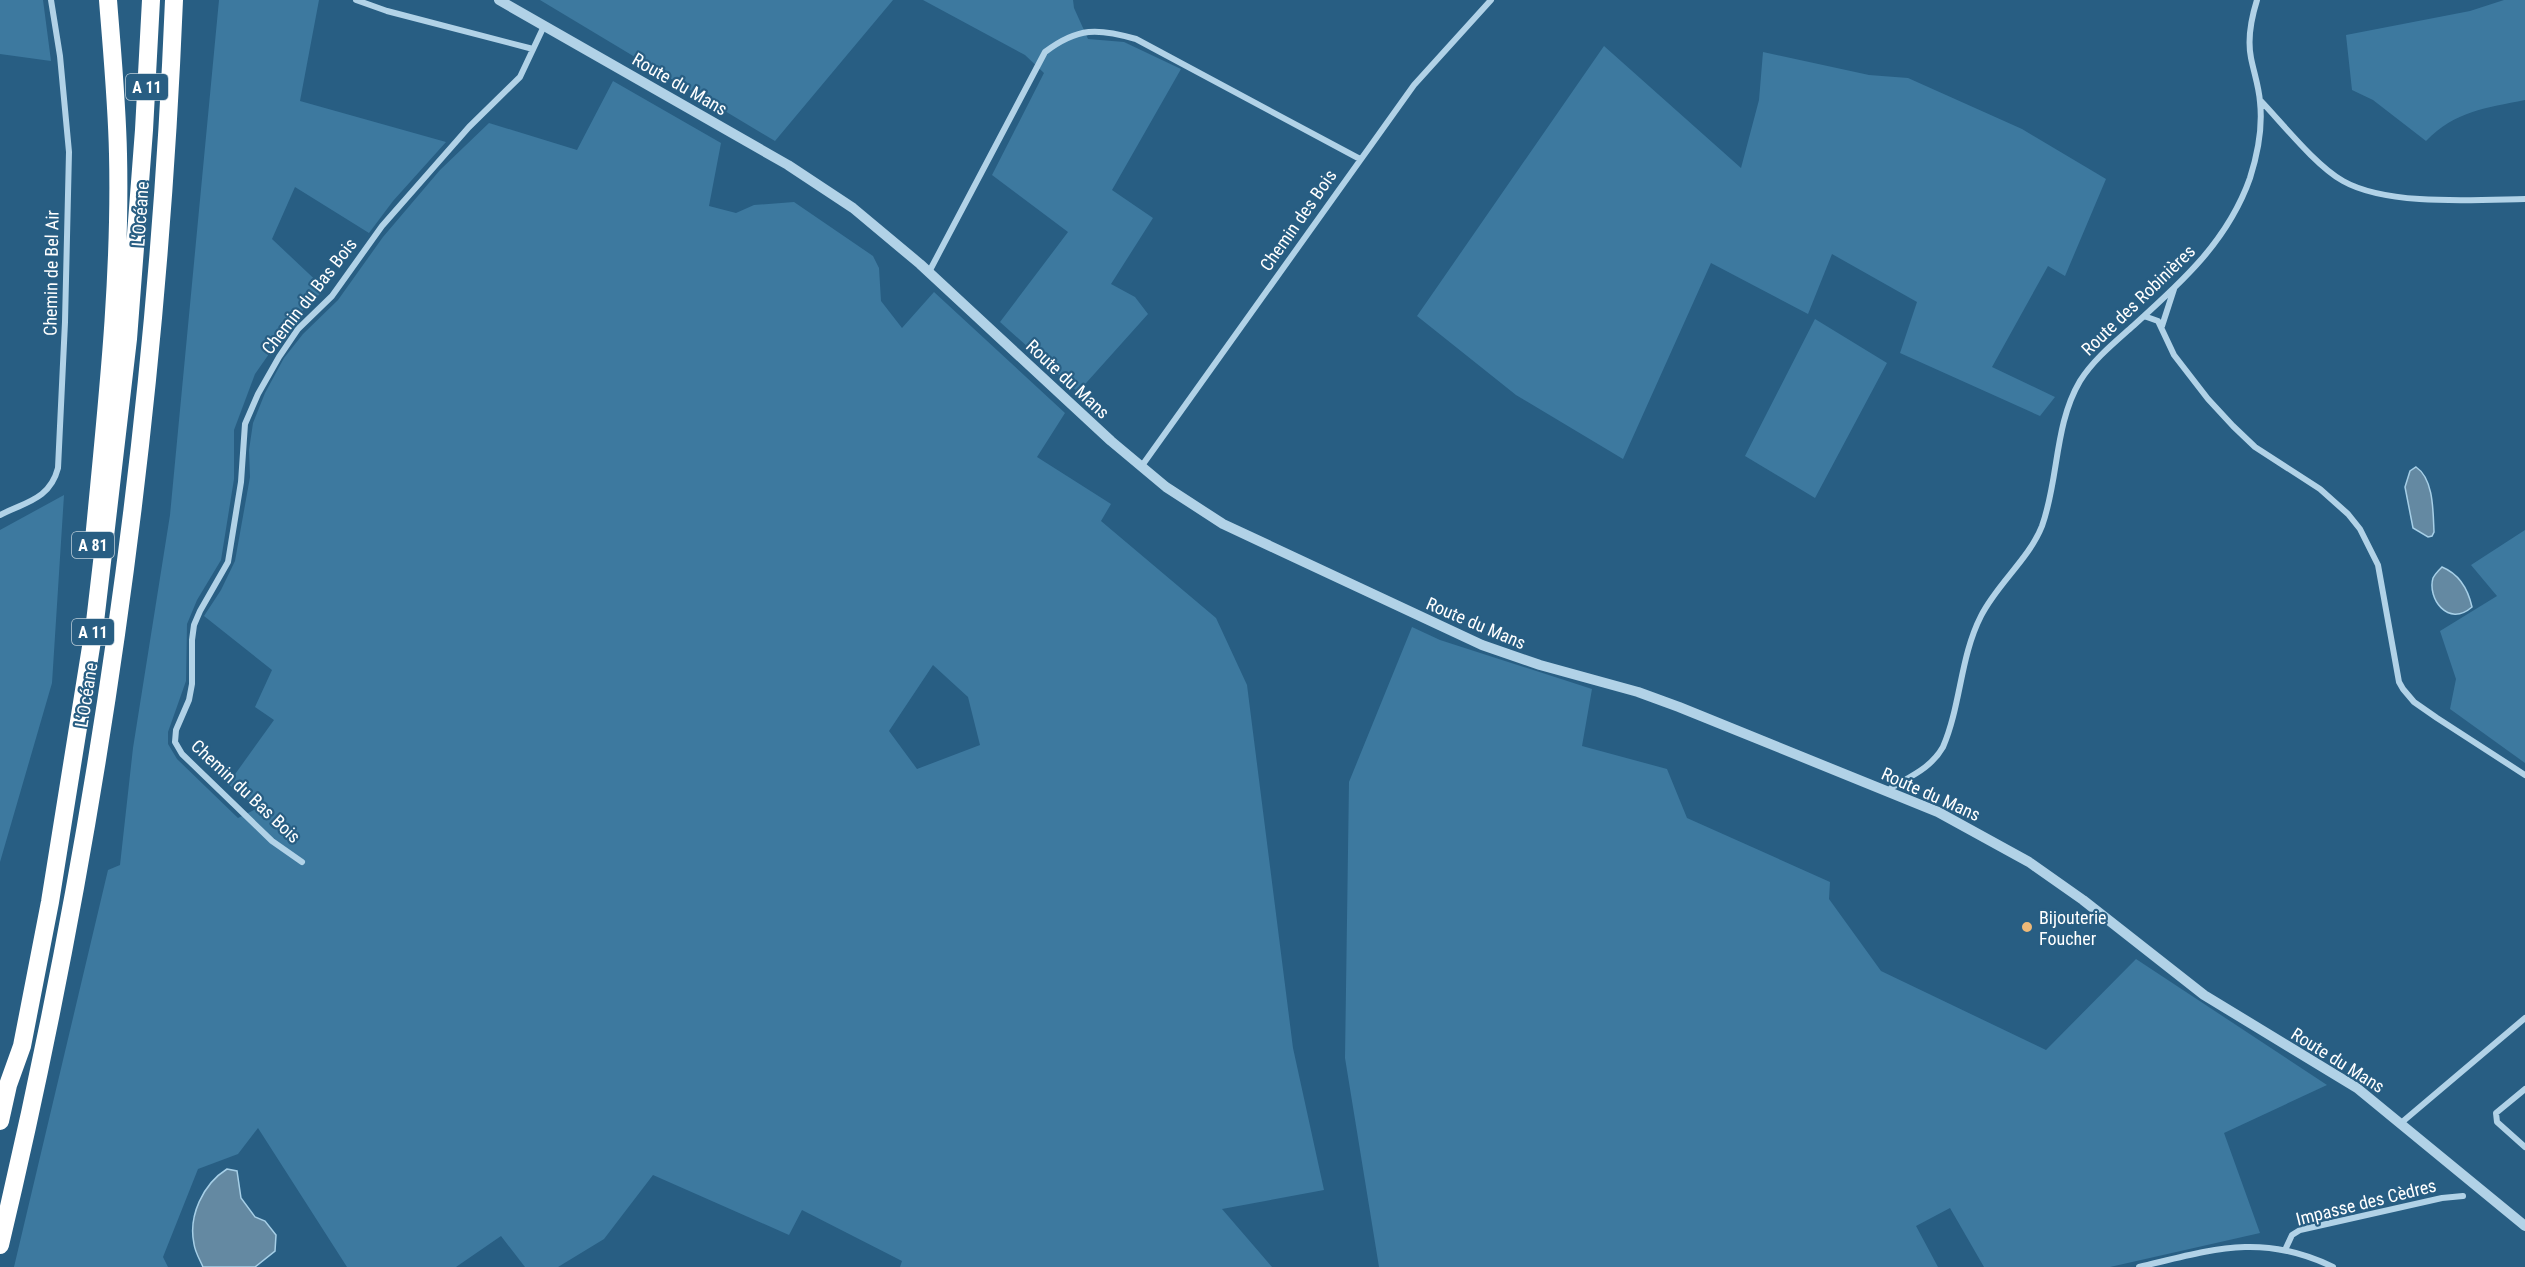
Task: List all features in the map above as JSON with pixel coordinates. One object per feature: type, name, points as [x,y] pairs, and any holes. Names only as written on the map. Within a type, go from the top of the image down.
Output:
[{"type":"highway","name":"A 81","points":[[8,1085],[11,1044],[66,750],[91,564],[111,363],[118,154],[108,0]]},
{"type":"highway","name":"L’Océane","points":[[0,1121],[8,1085],[22,1046],[50,902],[76,752],[102,566],[116,456],[135,263],[151,0]]},
{"type":"highway","name":"L’Océane","points":[[0,1245],[34,1098],[72,909],[119,617],[153,321],[167,136],[174,0]]},
{"type":"street","name":"Chemin de Bel Air","points":[[0,515],[45,493],[54,482],[58,468],[65,322],[69,152],[60,56],[51,0]]},
{"type":"street","points":[[356,0],[387,11],[533,49]]},
{"type":"street","name":"Route du Mans","points":[[500,0],[816,182],[879,228],[1141,467],[1195,507],[1238,532],[1482,645],[1540,665],[1638,692],[1938,812],[2029,862],[2083,900],[2204,995],[2357,1088],[2525,1226]]},
{"type":"street","name":"Chemin des Bois","points":[[1141,467],[1414,85],[1491,0]]},
{"type":"street","name":"Route des Robinières","points":[[1888,792],[1926,768],[1943,747],[1971,637],[1992,597],[2041,527],[2049,500],[2066,412],[2073,394],[2088,370],[2207,254],[2237,208],[2257,154],[2261,133],[2260,100],[2249,46],[2249,32],[2257,0]]},
{"type":"street","name":"Chemin du Bas Bois","points":[[302,862],[264,833],[182,754],[175,742],[176,730],[189,700],[192,684],[194,625],[200,610],[228,562],[241,482],[246,424],[273,366],[298,329],[332,296],[382,226],[408,196],[470,127],[520,77],[544,26]]},
{"type":"street","points":[[929,272],[1045,52],[1062,39],[1085,31],[1109,31],[1136,39],[1360,159]]},
{"type":"street","points":[[2260,100],[2326,168],[2342,181],[2363,189],[2431,201],[2525,200]]},
{"type":"street","points":[[2162,326],[2174,288]]},
{"type":"street","points":[[2144,316],[2158,321],[2174,355],[2208,399],[2233,426],[2255,447],[2320,489],[2348,514],[2360,529],[2378,565],[2399,682],[2403,689],[2414,702],[2525,775]]},
{"type":"street","points":[[2401,1123],[2525,1018]]},
{"type":"street","points":[[2525,1089],[2496,1113],[2497,1122],[2525,1147]]},
{"type":"street","name":"Impasse des Cèdres","points":[[2284,1250],[2292,1235],[2300,1230],[2442,1198],[2463,1196]]},
{"type":"street","points":[[2139,1267],[2230,1247],[2252,1246],[2300,1253],[2333,1267]]},
{"type":"shaded area","points":[[0,0],[43,0],[51,61],[0,54]]},
{"type":"shaded area","points":[[219,0],[319,0],[300,101],[446,142],[393,201],[369,233],[295,187],[272,239],[325,289],[292,321],[255,374],[234,430],[234,479],[221,560],[197,600],[187,624],[186,681],[168,732],[168,744],[177,759],[238,818],[258,808],[228,784],[274,720],[255,707],[272,670],[204,616],[221,590],[235,561],[250,477],[249,450],[253,423],[265,393],[284,358],[303,334],[338,300],[383,237],[440,170],[489,123],[577,150],[613,81],[721,143],[709,206],[736,213],[754,205],[794,202],[873,256],[879,268],[881,301],[902,328],[934,292],[1065,413],[1037,457],[1111,504],[1101,521],[1216,618],[1247,685],[1293,1048],[1324,1190],[1222,1209],[1272,1267],[900,1267],[902,1261],[802,1210],[789,1235],[653,1175],[604,1239],[558,1267],[525,1267],[501,1236],[456,1267],[347,1267],[258,1128],[238,1154],[198,1169],[163,1257],[168,1267],[14,1267],[108,870],[120,865],[133,748],[170,515]],"holes":[[[933,665],[968,697],[980,745],[917,769],[889,731]]]},
{"type":"shaded area","points":[[540,0],[893,0],[775,141]]},
{"type":"shaded area","points":[[923,0],[1073,0],[1074,8],[1088,39],[1124,42],[1181,69],[1112,190],[1153,218],[1111,284],[1135,297],[1148,314],[1078,392],[1000,322],[1068,232],[992,175],[1044,73],[1025,55]]},
{"type":"shaded area","points":[[2504,0],[2525,0],[2525,100],[2472,112],[2448,123],[2426,141],[2373,100],[2352,90],[2346,35],[2470,11]]},
{"type":"shaded area","points":[[1604,46],[1741,168],[1759,100],[1763,52],[1869,75],[1908,78],[2022,129],[2106,179],[2065,276],[2048,266],[1992,367],[2055,397],[2040,416],[1900,353],[1917,302],[1832,254],[1808,314],[1711,263],[1623,459],[1516,395],[1417,316]]},
{"type":"shaded area","points":[[1815,319],[1887,363],[1815,498],[1745,456]]},
{"type":"shaded area","points":[[2416,467],[2426,479],[2433,506],[2434,532],[2428,537],[2413,528],[2405,487],[2410,471]]},
{"type":"shaded area","points":[[64,495],[52,683],[0,862],[0,530]]},
{"type":"shaded area","points":[[2525,530],[2525,763],[2450,709],[2456,679],[2440,631],[2497,596],[2471,565]]},
{"type":"shaded area","points":[[2442,567],[2458,578],[2468,594],[2472,607],[2463,613],[2448,612],[2436,602],[2432,586],[2433,578]]},
{"type":"shaded area","points":[[1412,627],[1440,640],[1592,689],[1582,746],[1667,769],[1687,818],[1830,882],[1829,899],[1881,971],[2046,1050],[2136,959],[2327,1085],[2224,1133],[2260,1233],[2110,1267],[1984,1267],[1950,1208],[1916,1226],[1938,1267],[1379,1267],[1345,1058],[1349,782]]},
{"type":"shaded area","points":[[227,1169],[237,1171],[241,1198],[255,1217],[265,1221],[276,1235],[275,1251],[255,1267],[203,1267],[196,1253],[193,1233],[195,1212],[204,1192],[218,1175]]},
{"type":"place","name":"Bijouterie Foucher","points":[[2027,927]]}]
